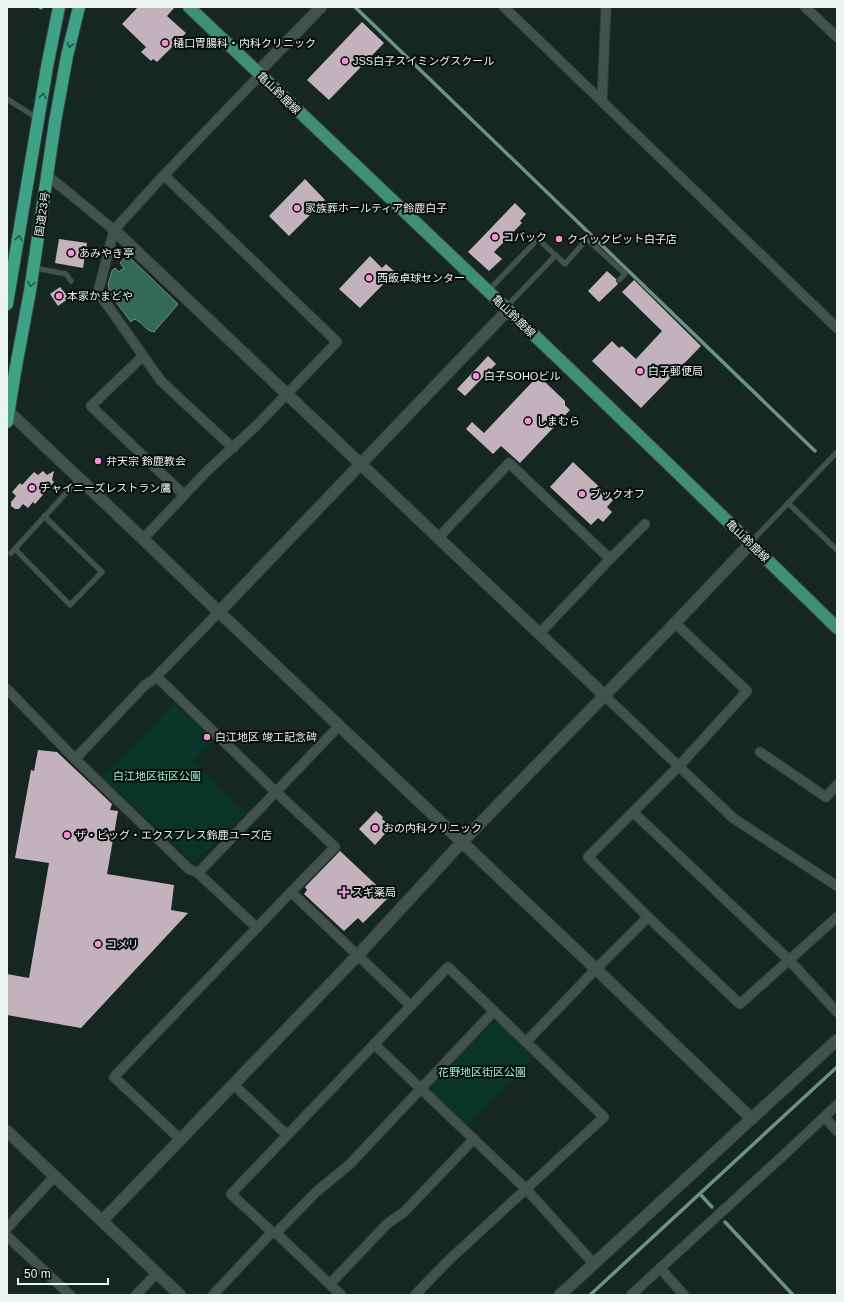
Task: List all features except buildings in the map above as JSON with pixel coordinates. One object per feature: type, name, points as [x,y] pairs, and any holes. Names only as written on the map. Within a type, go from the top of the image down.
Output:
[{"type":"highway","name":"国道23号","points":[[7,304],[47,67],[59,7]]},
{"type":"highway","name":"国道23号","points":[[8,415],[48,176],[55,122],[67,56],[79,7]]},
{"type":"main road","name":"亀山鈴鹿線","points":[[189,7],[751,543],[837,628]]},
{"type":"street","points":[[233,448],[161,381],[98,292],[114,230],[321,7]]},
{"type":"street","points":[[504,7],[837,328]]},
{"type":"street","points":[[602,101],[606,7]]},
{"type":"street","points":[[805,7],[837,38]]},
{"type":"street","points":[[143,539],[206,472],[258,425],[337,342],[164,175]]},
{"type":"street","points":[[48,176],[114,230],[733,818],[837,886]]},
{"type":"street","points":[[75,759],[145,685],[157,677],[506,309]]},
{"type":"street","points":[[143,356],[91,406],[184,495]]},
{"type":"street","points":[[8,415],[80,478],[752,1119]]},
{"type":"street","points":[[438,538],[509,463],[610,559]]},
{"type":"street","points":[[539,634],[645,524]]},
{"type":"street","points":[[102,1221],[358,955],[462,842],[605,696],[751,543]]},
{"type":"street","points":[[675,623],[747,691],[679,766],[588,857],[648,917],[740,1004],[837,917]]},
{"type":"street","points":[[157,677],[335,847],[290,892],[114,1077],[180,1139]]},
{"type":"street","points":[[7,689],[75,759],[189,869],[198,873],[256,928]]},
{"type":"street","points":[[198,873],[339,726]]},
{"type":"street","points":[[760,752],[826,797],[837,785]]},
{"type":"street","points":[[633,812],[789,960],[837,1012]]},
{"type":"street","points":[[290,892],[411,1006]]},
{"type":"street","points":[[526,1042],[648,917]]},
{"type":"street","points":[[341,1295],[231,1194],[448,967],[604,1117],[448,1261],[415,1295]]},
{"type":"street","points":[[213,1295],[315,1193],[350,1164],[494,1011]]},
{"type":"street","points":[[560,1295],[837,1040]]},
{"type":"street","points":[[374,1044],[526,1189],[594,1264]]},
{"type":"street","points":[[234,1085],[287,1135]]},
{"type":"street","points":[[632,1295],[837,1105]]},
{"type":"street","points":[[824,1117],[837,1131]]},
{"type":"street","points":[[7,1131],[180,1295]]},
{"type":"street","points":[[330,1284],[387,1224],[404,1212],[474,1140]]},
{"type":"street","points":[[7,1228],[54,1176]]},
{"type":"street","points":[[7,1236],[70,1295]]},
{"type":"street","points":[[660,1268],[684,1295]]},
{"type":"street","points":[[136,1295],[157,1273]]},
{"type":"lane","points":[[7,99],[39,119]]},
{"type":"lane","points":[[488,291],[538,239],[566,264],[585,241]]},
{"type":"lane","points":[[585,241],[587,239],[625,274],[619,280]]},
{"type":"lane","points":[[585,241],[616,270],[613,273]]},
{"type":"lane","points":[[506,309],[556,255]]},
{"type":"lane","points":[[33,268],[66,274],[71,281]]},
{"type":"lane","points":[[751,543],[837,452]]},
{"type":"lane","points":[[44,516],[102,572],[70,605],[13,551],[44,516],[80,478]]},
{"type":"lane","points":[[788,504],[837,550]]},
{"type":"green space","name":"白江地区街区公園","points":[[174,703],[214,740],[193,762],[246,813],[194,863],[102,777]]},
{"type":"green space","name":"花野地区街区公園","points":[[498,1022],[534,1057],[467,1126],[432,1092],[432,1085],[491,1023]]},
{"type":"shaded area","points":[[127,255],[178,304],[154,332],[148,330],[137,320],[134,319],[131,322],[110,294],[108,285],[112,271],[115,268],[119,272],[124,268],[120,263]]},
{"type":"waterway","points":[[355,7],[815,451]]},
{"type":"waterway","points":[[590,1295],[837,1067]]},
{"type":"waterway","points":[[700,1194],[712,1207]]},
{"type":"waterway","points":[[725,1222],[793,1295]]},
{"type":"place","name":"樋口胃腸科・内科クリニック","points":[[165,43]]},
{"type":"place","name":"JSS白子スイミングスクール","points":[[345,61]]},
{"type":"place","name":"家族葬ホールティア鈴鹿白子","points":[[297,208]]},
{"type":"place","name":"コバック","points":[[495,237]]},
{"type":"place","name":"クイックピット白子店","points":[[559,239]]},
{"type":"place","name":"あみやき亭","points":[[71,253]]},
{"type":"place","name":"西飯卓球センター","points":[[369,278]]},
{"type":"place","name":"本家かまどや","points":[[59,296]]},
{"type":"place","name":"白子郵便局","points":[[640,371]]},
{"type":"place","name":"白子SOHOビル","points":[[476,376]]},
{"type":"place","name":"しまむら","points":[[528,421]]},
{"type":"place","name":"弁天宗 鈴鹿教会","points":[[98,461]]},
{"type":"place","name":"チャイニーズレストラン鷹","points":[[32,488]]},
{"type":"place","name":"ブックオフ","points":[[582,494]]},
{"type":"place","name":"白江地区 竣工記念碑","points":[[207,737]]},
{"type":"place","name":"おの内科クリニック","points":[[375,828]]},
{"type":"place","name":"ザ・ビッグ・エクスプレス鈴鹿ユーズ店","points":[[67,835]]},
{"type":"place","name":"スギ薬局","points":[[344,892]]},
{"type":"place","name":"コメリ","points":[[98,944]]}]
